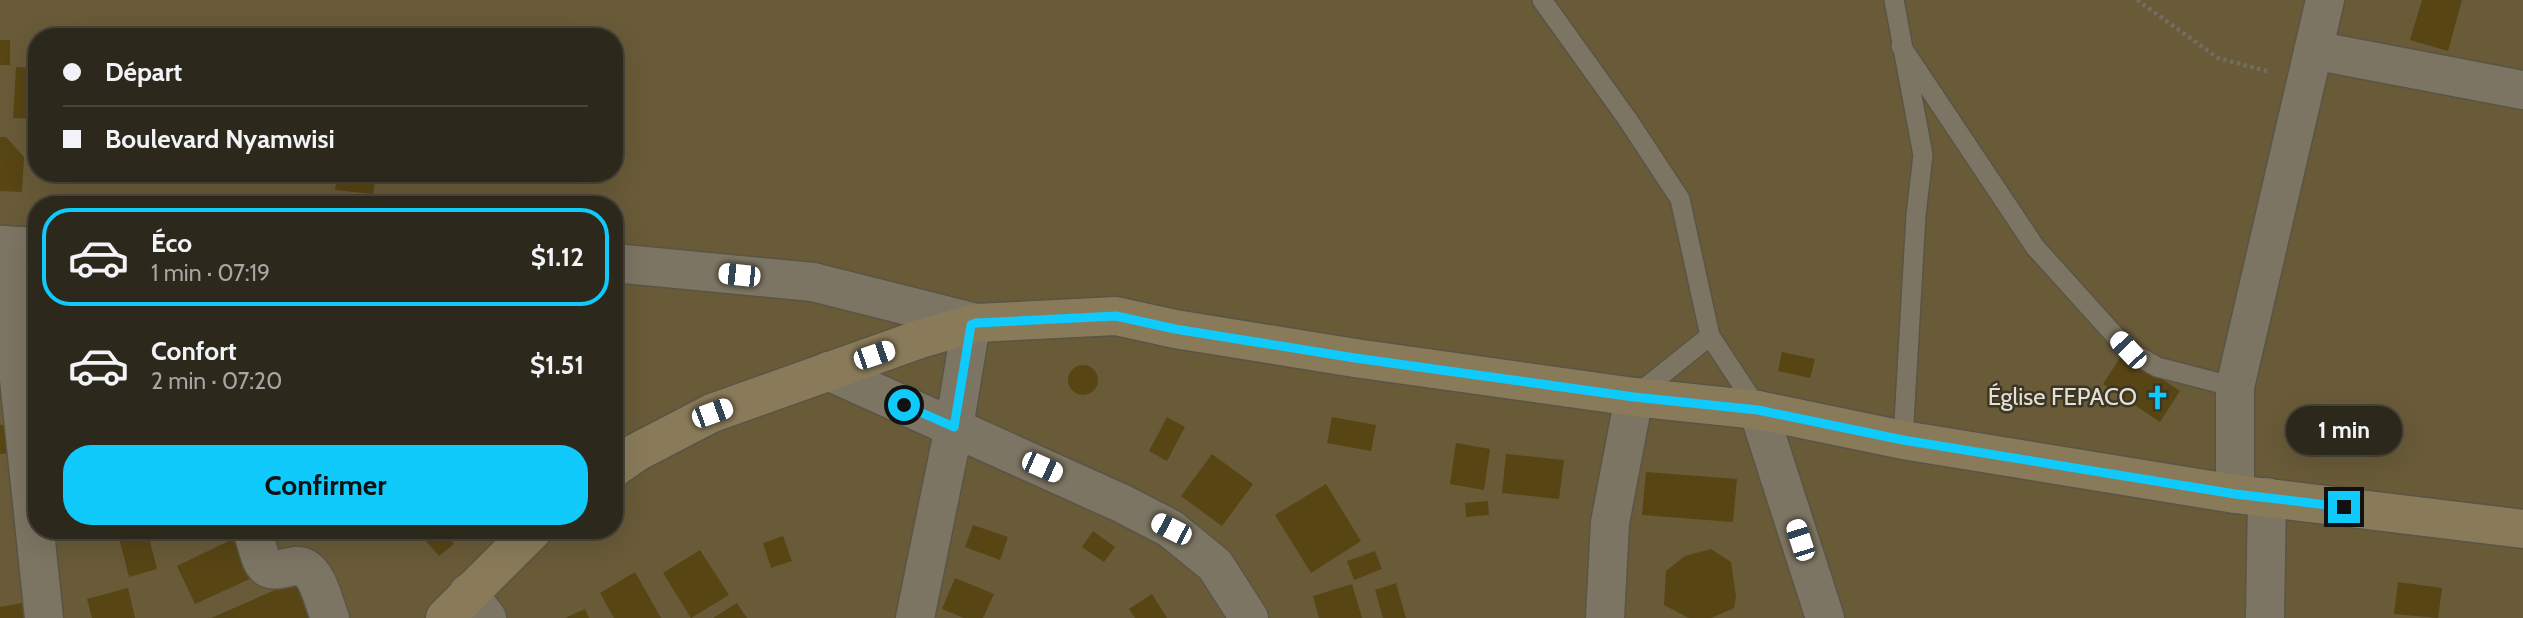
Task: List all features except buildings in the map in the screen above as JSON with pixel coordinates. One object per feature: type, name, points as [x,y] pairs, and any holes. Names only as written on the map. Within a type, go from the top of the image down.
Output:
[{"type":"main road","points":[[623,462],[712,413],[920,339],[974,324],[1116,316],[1175,329],[1355,358],[1634,397],[1758,410],[1903,440],[2251,495],[2523,529]]},
{"type":"main road","points":[[466,610],[525,539]]},
{"type":"street","points":[[2264,618],[2251,495],[2235,387],[2325,0]]},
{"type":"street","points":[[2309,66],[2523,89]]},
{"type":"street","points":[[14,245],[28,419]]},
{"type":"street","points":[[623,264],[813,282],[974,324],[915,618]]},
{"type":"street","points":[[828,371],[1123,504],[1171,529],[1215,565],[1249,618]]},
{"type":"street","points":[[1605,618],[1610,523],[1634,397]]},
{"type":"street","points":[[1758,410],[1825,618]]},
{"type":"street","points":[[38,539],[44,618]]},
{"type":"street","points":[[255,539],[263,563],[268,568],[276,570],[296,565],[303,566],[310,573],[330,618]]},
{"type":"lane","points":[[1542,0],[1628,120],[1680,199],[1710,336],[1758,410]]},
{"type":"lane","points":[[1894,0],[1923,155],[1916,215],[1903,440]]},
{"type":"lane","points":[[1901,46],[2035,247],[2128,350],[2157,367],[2235,387]]},
{"type":"lane","points":[[1634,397],[1710,336]]},
{"type":"path","points":[[2137,0],[2218,58],[2309,66]]},
{"type":"shaded area","points":[[0,0],[2523,0],[2523,618],[0,618]]},
{"type":"place","name":"Église FEPACO","points":[[2157,397]]},
{"type":"route","points":[[904,405],[954,427],[971,325],[1116,316],[1175,329],[1355,358],[1634,397],[1758,410],[1903,440],[2235,494],[2344,507]]}]
